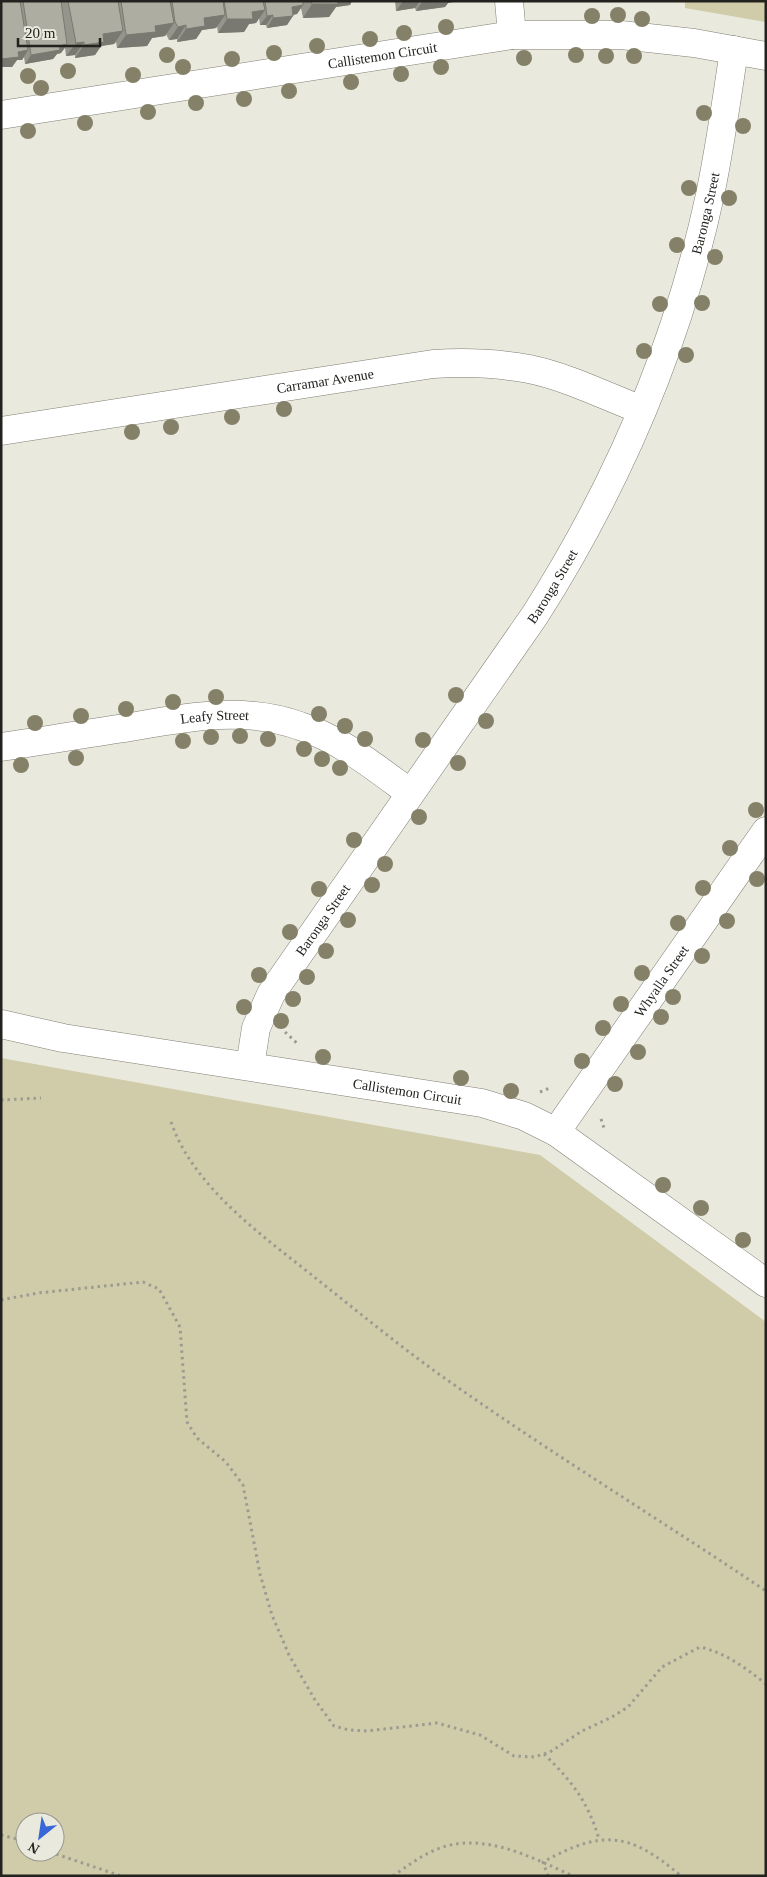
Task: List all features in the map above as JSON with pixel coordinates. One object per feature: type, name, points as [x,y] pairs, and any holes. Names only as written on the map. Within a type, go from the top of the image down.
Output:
[{"type":"street","points":[[509,1],[512,34]]},
{"type":"street","name":"Callistemon Circuit","points":[[1,115],[512,34],[621,35],[694,43],[766,56]]},
{"type":"street","name":"Baronga Street","points":[[250,1066],[256,1028],[271,994],[551,590],[612,477],[642,410],[676,318],[699,239],[710,194],[734,50]]},
{"type":"street","name":"Carramar Avenue","points":[[1,431],[433,364],[463,362],[496,364],[531,370],[567,380],[642,410]]},
{"type":"street","name":"Leafy Street","points":[[1,747],[205,715],[244,715],[274,718],[301,726],[362,759],[410,793]]},
{"type":"street","name":"Whyalla Street","points":[[556,1132],[766,831]]},
{"type":"street","name":"Callistemon Circuit","points":[[1,1024],[63,1038],[482,1103],[524,1116],[556,1132],[766,1283]]},
{"type":"path","points":[[1,1100],[41,1098]]},
{"type":"path","points":[[171,1122],[182,1149],[196,1169],[218,1194],[257,1231],[372,1323],[494,1412],[766,1591]]},
{"type":"path","points":[[1,1300],[38,1293],[143,1282],[159,1289],[180,1327],[187,1422],[197,1438],[226,1462],[243,1485],[260,1574],[272,1615],[289,1655],[315,1700],[334,1726],[349,1730],[367,1731],[437,1723],[480,1734],[514,1756],[534,1757],[544,1754],[628,1707],[662,1667],[700,1647],[717,1651],[735,1660],[766,1684]]},
{"type":"path","points":[[544,1754],[582,1796],[592,1816],[599,1839]]},
{"type":"path","points":[[1,1835],[15,1839]]},
{"type":"path","points":[[543,1862],[571,1847],[599,1839],[623,1841],[649,1853],[680,1876]]},
{"type":"path","points":[[393,1876],[434,1850],[460,1844],[494,1844],[543,1862],[573,1876]]},
{"type":"path","points":[[65,1857],[121,1876]]},
{"type":"path","points":[[543,1862],[548,1876]]},
{"type":"shaded area","points":[[685,1],[766,1],[766,22],[685,8]]},
{"type":"shaded area","points":[[1,1058],[540,1155],[766,1322],[766,1876],[1,1876]]},
{"type":"building","points":[[1,1],[20,1],[28,50],[18,52],[19,57],[1,59]]},
{"type":"building","points":[[23,1],[61,1],[67,44],[59,46],[60,50],[31,55]]},
{"type":"building","points":[[68,1],[118,1],[123,31],[103,34],[104,42],[84,45],[84,42],[76,43]]},
{"type":"building","points":[[121,1],[170,1],[174,23],[155,26],[156,32],[126,35]]},
{"type":"building","points":[[172,1],[223,1],[225,15],[204,18],[205,26],[186,29],[186,25],[178,27],[175,22]]},
{"type":"building","points":[[224,1],[263,1],[265,10],[252,12],[253,19],[227,19]]},
{"type":"building","points":[[265,1],[303,1],[303,5],[292,7],[293,16],[273,18],[273,15],[267,16]]},
{"type":"building","points":[[311,1],[337,1],[338,4],[312,4]]}]
